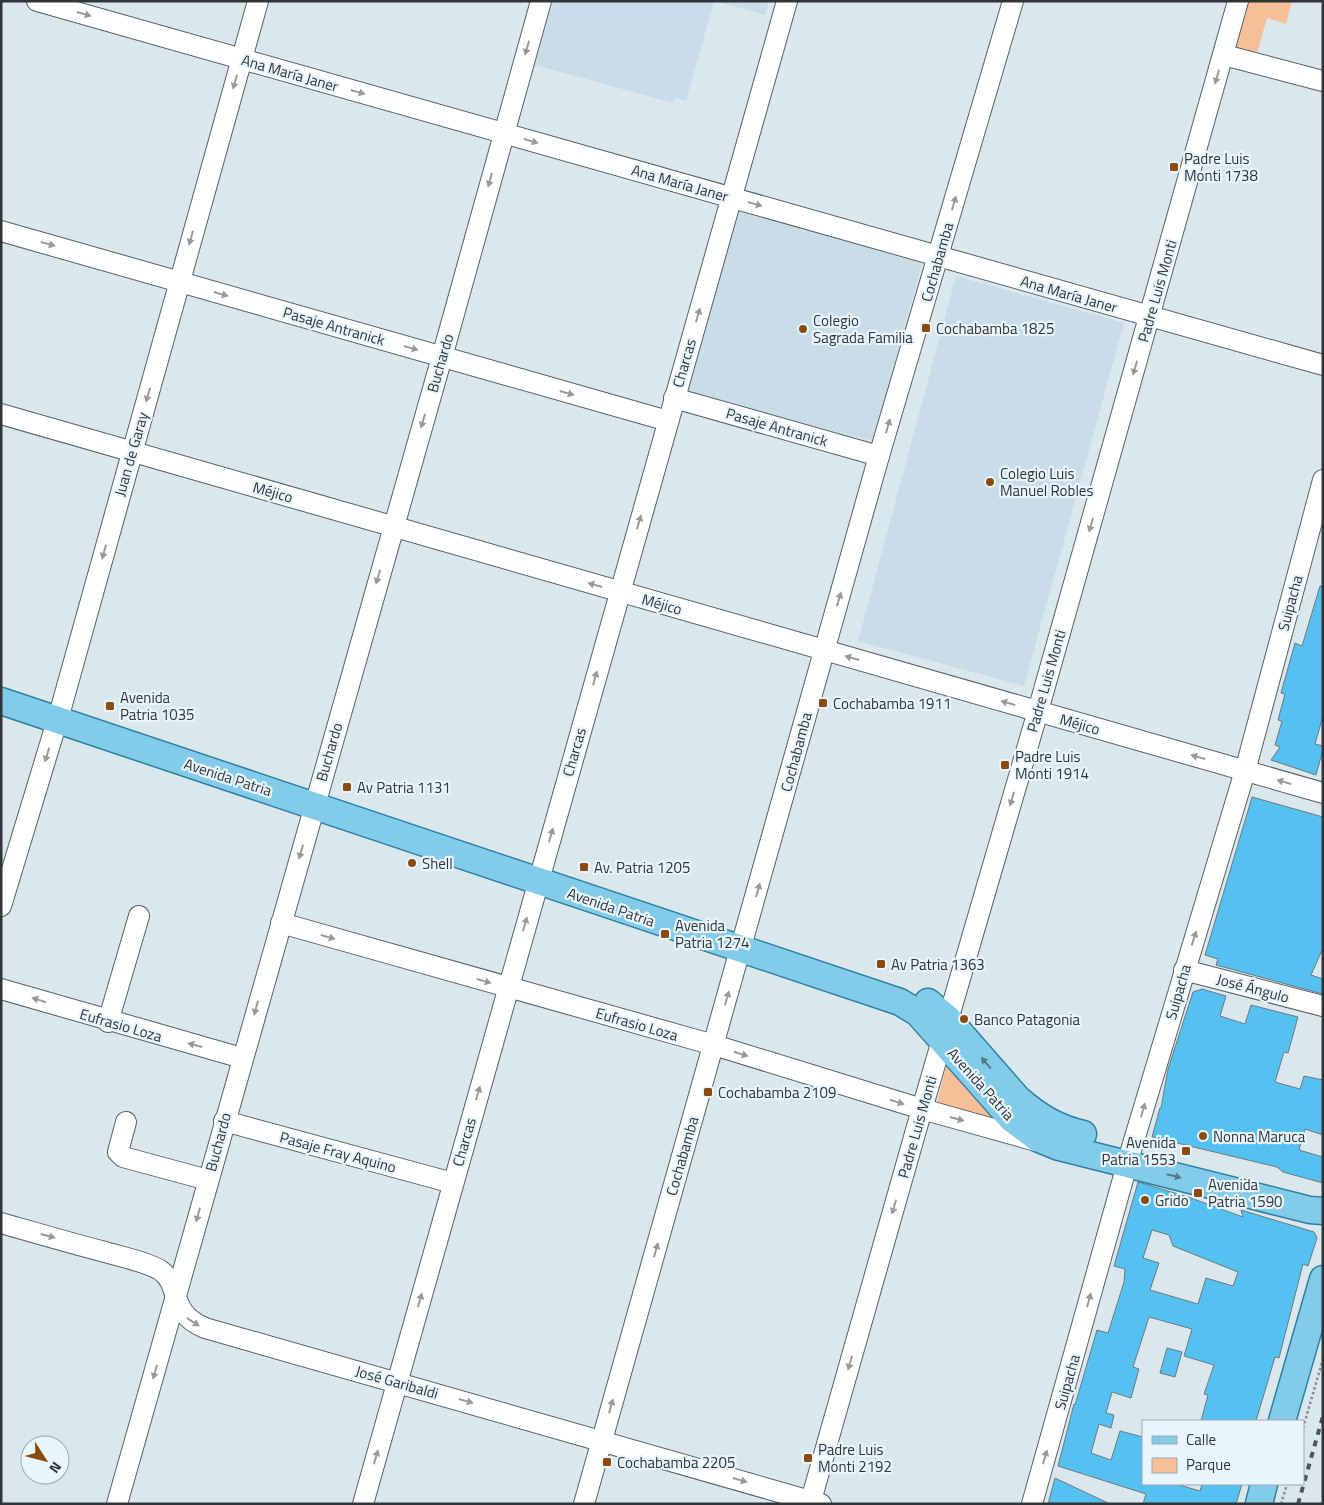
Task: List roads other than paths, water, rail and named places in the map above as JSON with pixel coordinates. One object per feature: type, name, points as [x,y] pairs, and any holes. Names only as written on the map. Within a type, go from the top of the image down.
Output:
[{"type":"main road","name":"Avenida Patria","points":[[1,689],[59,714],[743,944],[915,994],[931,1004],[945,1029],[1007,1115],[1024,1129],[1059,1147],[1130,1156],[1323,1201]]},
{"type":"main road","name":"Avenida Patria","points":[[1,702],[59,714]]},
{"type":"main road","name":"Avenida Patria","points":[[1007,1115],[1045,1121],[1130,1156],[1310,1210],[1323,1211]]},
{"type":"main road","points":[[1282,1420],[1323,1279]]},
{"type":"main road","points":[[1259,1504],[1264,1485]]},
{"type":"street","name":"Ana María Janer","points":[[37,1],[1323,365]]},
{"type":"street","name":"Juan de Garay","points":[[1,906],[59,714],[258,1]]},
{"type":"street","name":"Buchardo","points":[[117,1504],[392,527],[442,357],[540,1]]},
{"type":"street","name":"Charcas","points":[[363,1504],[787,1]]},
{"type":"street","name":"Cochabamba","points":[[584,1504],[879,456],[1013,1]]},
{"type":"street","name":"Padre Luis Monti","points":[[814,1503],[922,1109],[1038,712],[1224,55],[1240,5]]},
{"type":"street","points":[[1224,55],[1323,81]]},
{"type":"street","name":"Pasaje Antranick","points":[[1,231],[668,422]]},
{"type":"street","name":"Pasaje Antranick","points":[[674,398],[879,456]]},
{"type":"street","name":"Méjico","points":[[1,414],[1323,793]]},
{"type":"street","name":"Suipacha","points":[[1032,1504],[1184,970],[1245,771],[1323,480]]},
{"type":"street","points":[[108,1022],[139,916]]},
{"type":"street","name":"Eufrasio Loza","points":[[281,924],[714,1045],[922,1109],[1007,1115]]},
{"type":"street","name":"José Ángulo","points":[[1184,970],[1323,1006]]},
{"type":"street","name":"Eufrasio Loza","points":[[1,989],[108,1022],[242,1058]]},
{"type":"street","name":"Pasaje Fray Aquino","points":[[224,1121],[453,1184]]},
{"type":"street","points":[[126,1122],[118,1152],[123,1156],[208,1180]]},
{"type":"street","name":"José Garibaldi","points":[[1,1224],[128,1258],[158,1269],[166,1276],[183,1314],[192,1322],[205,1328],[602,1440],[814,1503]]},
{"type":"railway","points":[[1304,1483],[1323,1416]]},
{"type":"railway","points":[[1298,1504],[1303,1485]]},
{"type":"place","name":"Padre Luis Monti 1738","points":[[1174,167]]},
{"type":"place","name":"Cochabamba 1825","points":[[926,328]]},
{"type":"place","name":"Colegio Sagrada Familia","points":[[803,329]]},
{"type":"place","name":"Colegio Luis Manuel Robles","points":[[990,482]]},
{"type":"place","name":"Cochabamba 1911","points":[[823,703]]},
{"type":"place","name":"Avenida Patria 1035","points":[[110,706]]},
{"type":"place","name":"Padre Luis Monti 1914","points":[[1005,765]]},
{"type":"place","name":"Av Patria 1131","points":[[347,787]]},
{"type":"place","name":"Shell","points":[[412,863]]},
{"type":"place","name":"Av. Patria 1205","points":[[584,867]]},
{"type":"place","name":"Avenida Patria 1274","points":[[665,934]]},
{"type":"place","name":"Av Patria 1363","points":[[881,964]]},
{"type":"place","name":"Banco Patagonia","points":[[964,1019]]},
{"type":"place","name":"Cochabamba 2109","points":[[708,1092]]},
{"type":"place","name":"Nonna Maruca","points":[[1203,1136]]},
{"type":"place","name":"Avenida Patria 1553","points":[[1186,1151]]},
{"type":"place","name":"Avenida Patria 1590","points":[[1198,1193]]},
{"type":"place","name":"Grido","points":[[1145,1200]]},
{"type":"place","name":"Padre Luis Monti 2192","points":[[808,1458]]},
{"type":"place","name":"Cochabamba 2205","points":[[607,1462]]}]
